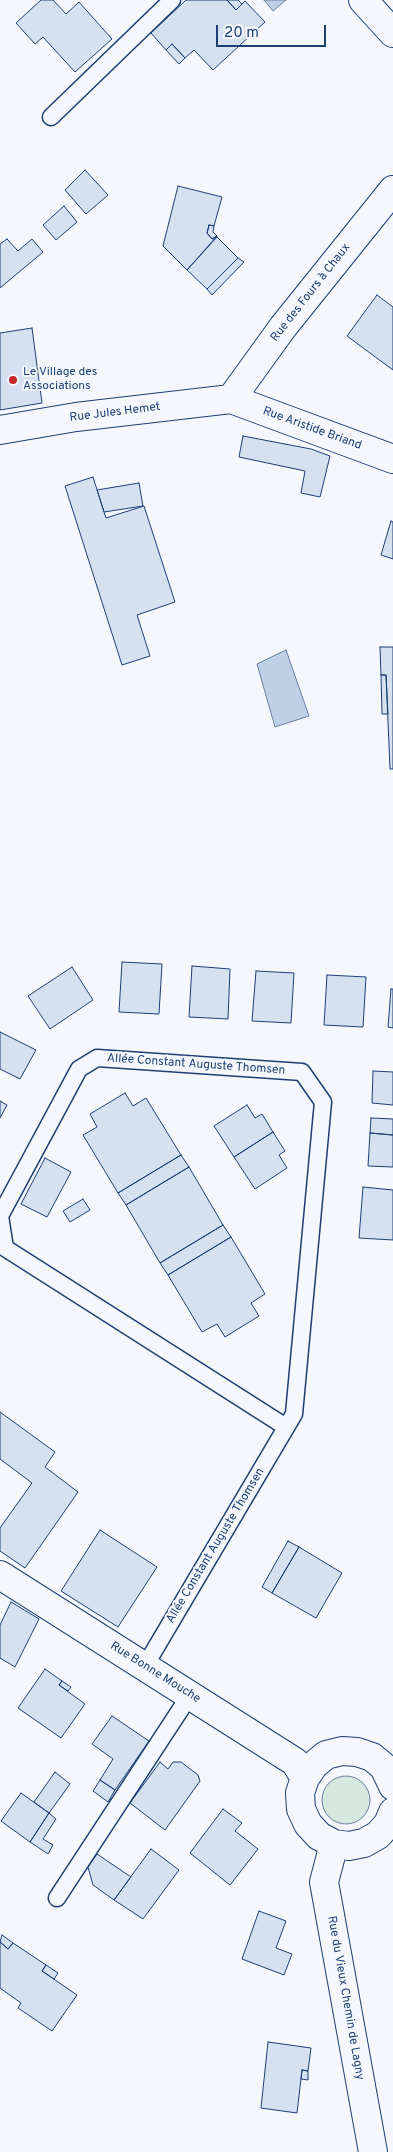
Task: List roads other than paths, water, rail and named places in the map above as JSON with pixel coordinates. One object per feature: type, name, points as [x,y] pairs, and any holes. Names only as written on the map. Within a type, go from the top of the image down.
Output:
[{"type":"street","points":[[363,0],[393,33]]},
{"type":"street","name":"Rue des Fours à Chaux","points":[[231,399],[283,327],[393,190]]},
{"type":"street","name":"Rue Jules Hemet","points":[[0,430],[76,417],[231,399]]},
{"type":"street","name":"Rue Aristide Briand","points":[[231,399],[393,459]]},
{"type":"street","name":"Rue Bonne Mouche","points":[[0,1575],[295,1762],[305,1778]]},
{"type":"street","points":[[390,1773],[372,1757],[357,1752],[342,1751],[326,1756],[314,1765],[305,1778],[300,1793],[301,1810],[308,1824],[319,1836],[334,1844],[349,1846],[364,1843],[378,1835],[388,1824],[393,1812]]},
{"type":"street","name":"Rue du Vieux Chemin de Lagny","points":[[334,1844],[324,1882],[374,2152]]},
{"type":"lane","points":[[51,116],[172,0]]},
{"type":"lane","name":"Allée Constant Auguste Thomsen","points":[[145,1666],[294,1414],[323,1102],[302,1072],[97,1058],[79,1069],[0,1216],[5,1248],[286,1427]]},
{"type":"lane","points":[[56,1898],[190,1695]]},
{"type":"water","points":[[264,0],[286,0],[273,11]]},
{"type":"water","points":[[286,650],[309,716],[275,727],[257,664]]},
{"type":"place","name":"Le Village des Associations","points":[[13,380]]}]
